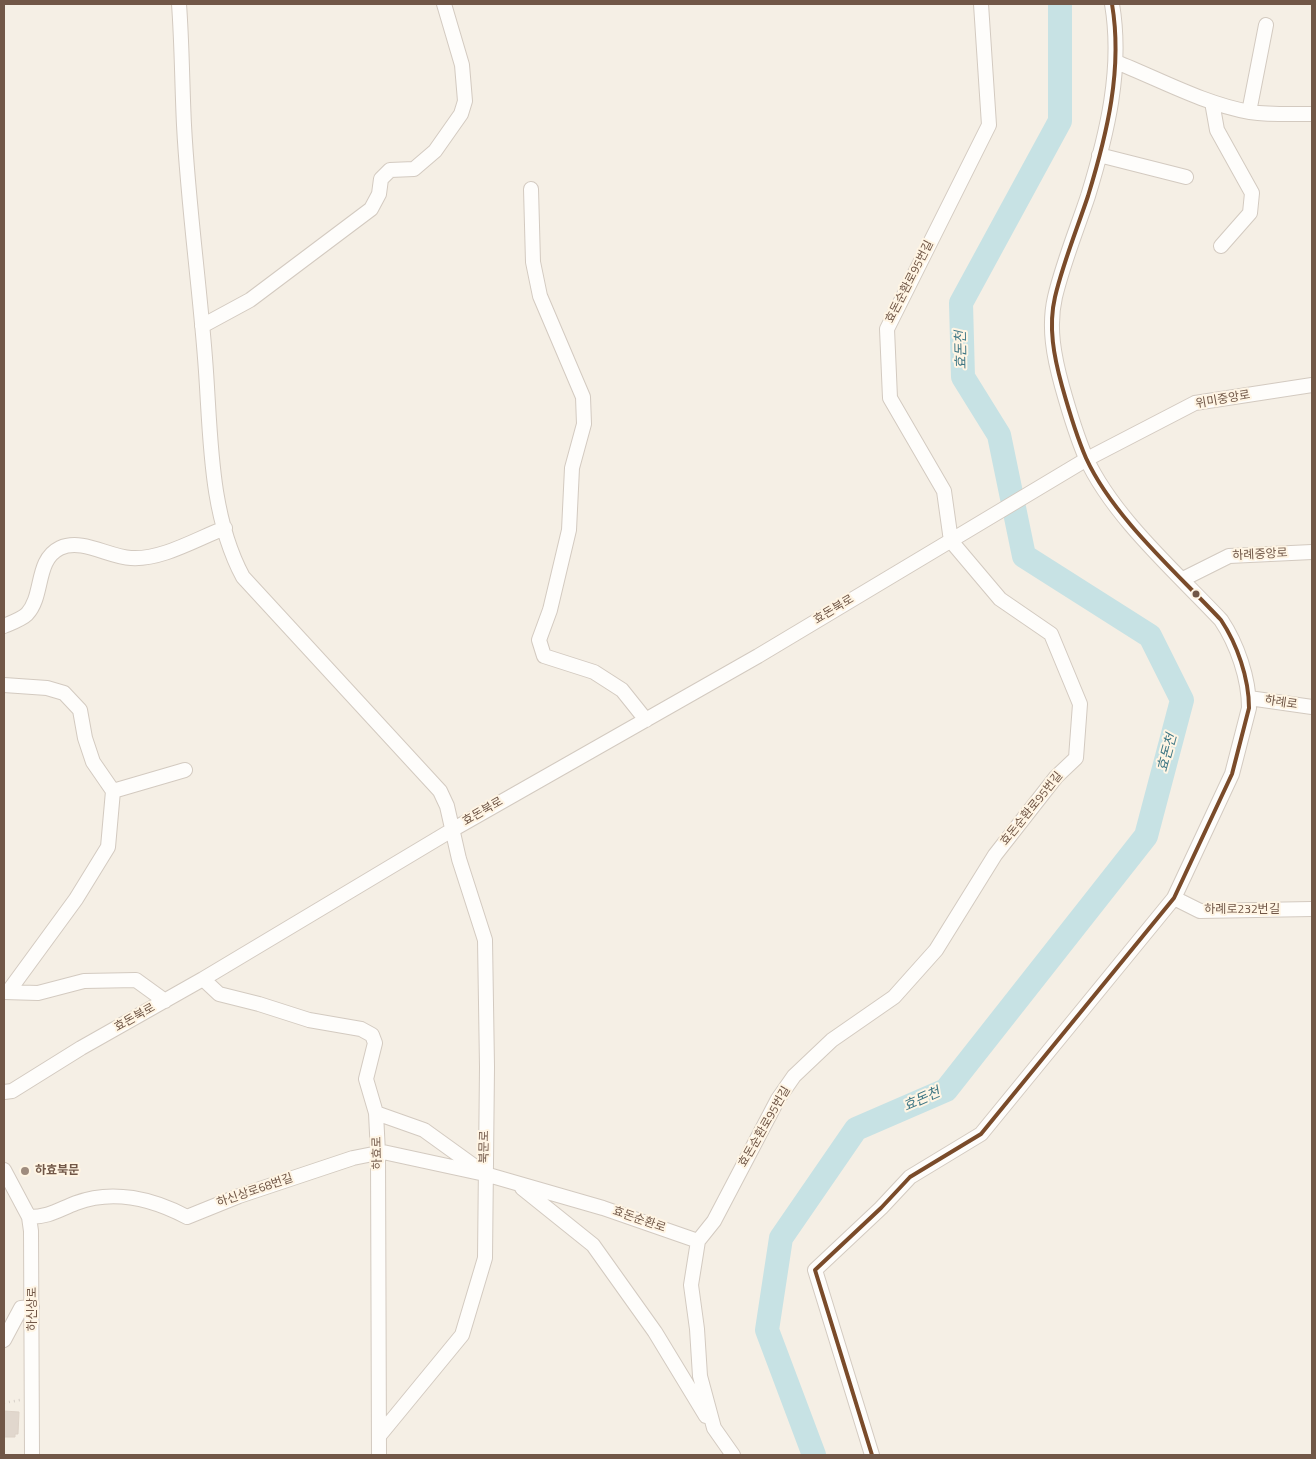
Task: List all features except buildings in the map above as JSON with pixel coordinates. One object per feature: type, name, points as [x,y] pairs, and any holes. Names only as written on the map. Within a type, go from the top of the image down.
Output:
[{"type":"street","name":"북문로","points":[[180,4],[184,124],[190,219],[202,326],[215,486],[230,553],[243,577],[440,791],[447,806],[452,830],[484,940],[487,1067],[485,1174],[487,1222],[484,1258],[462,1335],[379,1436]]},
{"type":"street","points":[[202,326],[250,300],[371,209],[379,194],[381,178],[390,170],[414,169],[435,151],[461,114],[465,101],[462,65],[444,4]]},
{"type":"street","name":"효돈순환로95번길","points":[[698,1241],[714,1221],[778,1099],[794,1076],[832,1040],[894,997],[936,950],[994,856],[1056,777],[1076,758],[1080,704],[1052,634],[1000,599],[951,541],[944,491],[890,398],[887,329],[989,125],[981,4]]},
{"type":"street","name":"하례로","points":[[872,1455],[815,1270],[880,1208],[910,1176],[981,1134],[1174,898],[1232,774],[1250,708],[1250,698],[1241,663],[1221,620],[1118,508],[1087,459],[1070,418],[1057,368],[1052,327],[1055,297],[1099,155],[1114,92],[1116,38],[1112,4]]},
{"type":"street","points":[[1250,112],[1266,25]]},
{"type":"street","points":[[1116,62],[1212,102],[1250,112],[1312,114]]},
{"type":"street","points":[[1212,102],[1217,130],[1252,193],[1250,213],[1220,246]]},
{"type":"street","points":[[1099,155],[1186,177]]},
{"type":"street","points":[[531,189],[533,262],[540,296],[583,397],[584,424],[572,468],[569,530],[550,610],[539,640],[544,656],[594,672],[622,690],[646,720]]},
{"type":"street","name":"위미중앙로","points":[[1087,459],[1195,403],[1312,385]]},
{"type":"street","name":"효돈북로","points":[[8,1092],[81,1048],[166,1001],[452,830],[758,656],[1087,459]]},
{"type":"street","points":[[4,626],[26,615],[35,602],[40,576],[50,556],[61,548],[78,545],[131,558],[161,554],[224,528]]},
{"type":"street","name":"하례중앙로","points":[[1183,580],[1228,556],[1312,552]]},
{"type":"street","points":[[4,685],[47,688],[64,693],[80,710],[85,738],[93,762],[113,791],[108,847],[76,899],[6,992]]},
{"type":"street","name":"하례로","points":[[1250,698],[1312,707]]},
{"type":"street","points":[[113,791],[185,770]]},
{"type":"street","name":"하례로232번길","points":[[1174,898],[1200,911],[1312,909]]},
{"type":"street","name":"하효로","points":[[203,979],[219,994],[309,1020],[361,1029],[372,1035],[375,1043],[366,1079],[376,1113],[378,1153],[379,1455]]},
{"type":"street","points":[[6,992],[38,993],[84,981],[136,980],[166,1001]]},
{"type":"street","points":[[4,1104],[8,1092]]},
{"type":"street","name":"효돈순환로","points":[[376,1113],[424,1130],[485,1174],[635,1218],[698,1241]]},
{"type":"street","name":"하신상로68번길","points":[[29,1217],[45,1217],[77,1203],[96,1198],[116,1197],[135,1198],[165,1205],[187,1216],[239,1196],[353,1158],[378,1153],[427,1160],[485,1174]]},
{"type":"street","name":"하신상로","points":[[4,1170],[29,1217],[31,1231],[32,1455]]},
{"type":"street","points":[[515,1183],[593,1245],[655,1332],[714,1428],[733,1455]]},
{"type":"street","points":[[698,1241],[691,1285],[700,1376],[714,1428]]},
{"type":"street","points":[[4,1340],[21,1308],[32,1307]]},
{"type":"waterway","name":"효돈천","points":[[814,1455],[767,1330],[781,1238],[856,1129],[946,1090],[1146,836],[1182,700],[1150,636],[1024,556],[999,435],[963,377],[961,303],[1060,121],[1060,4]]},
{"type":"transit line","points":[[872,1455],[815,1270],[881,1208],[910,1177],[981,1134],[1174,898],[1232,774],[1249,708],[1247,685],[1241,662],[1227,629],[1221,620],[1129,523],[1098,480],[1086,458],[1076,432],[1057,364],[1052,331],[1055,297],[1095,173],[1111,101],[1116,53],[1112,4]]},
{"type":"place","name":"하효북문","points":[[25,1171]]}]
